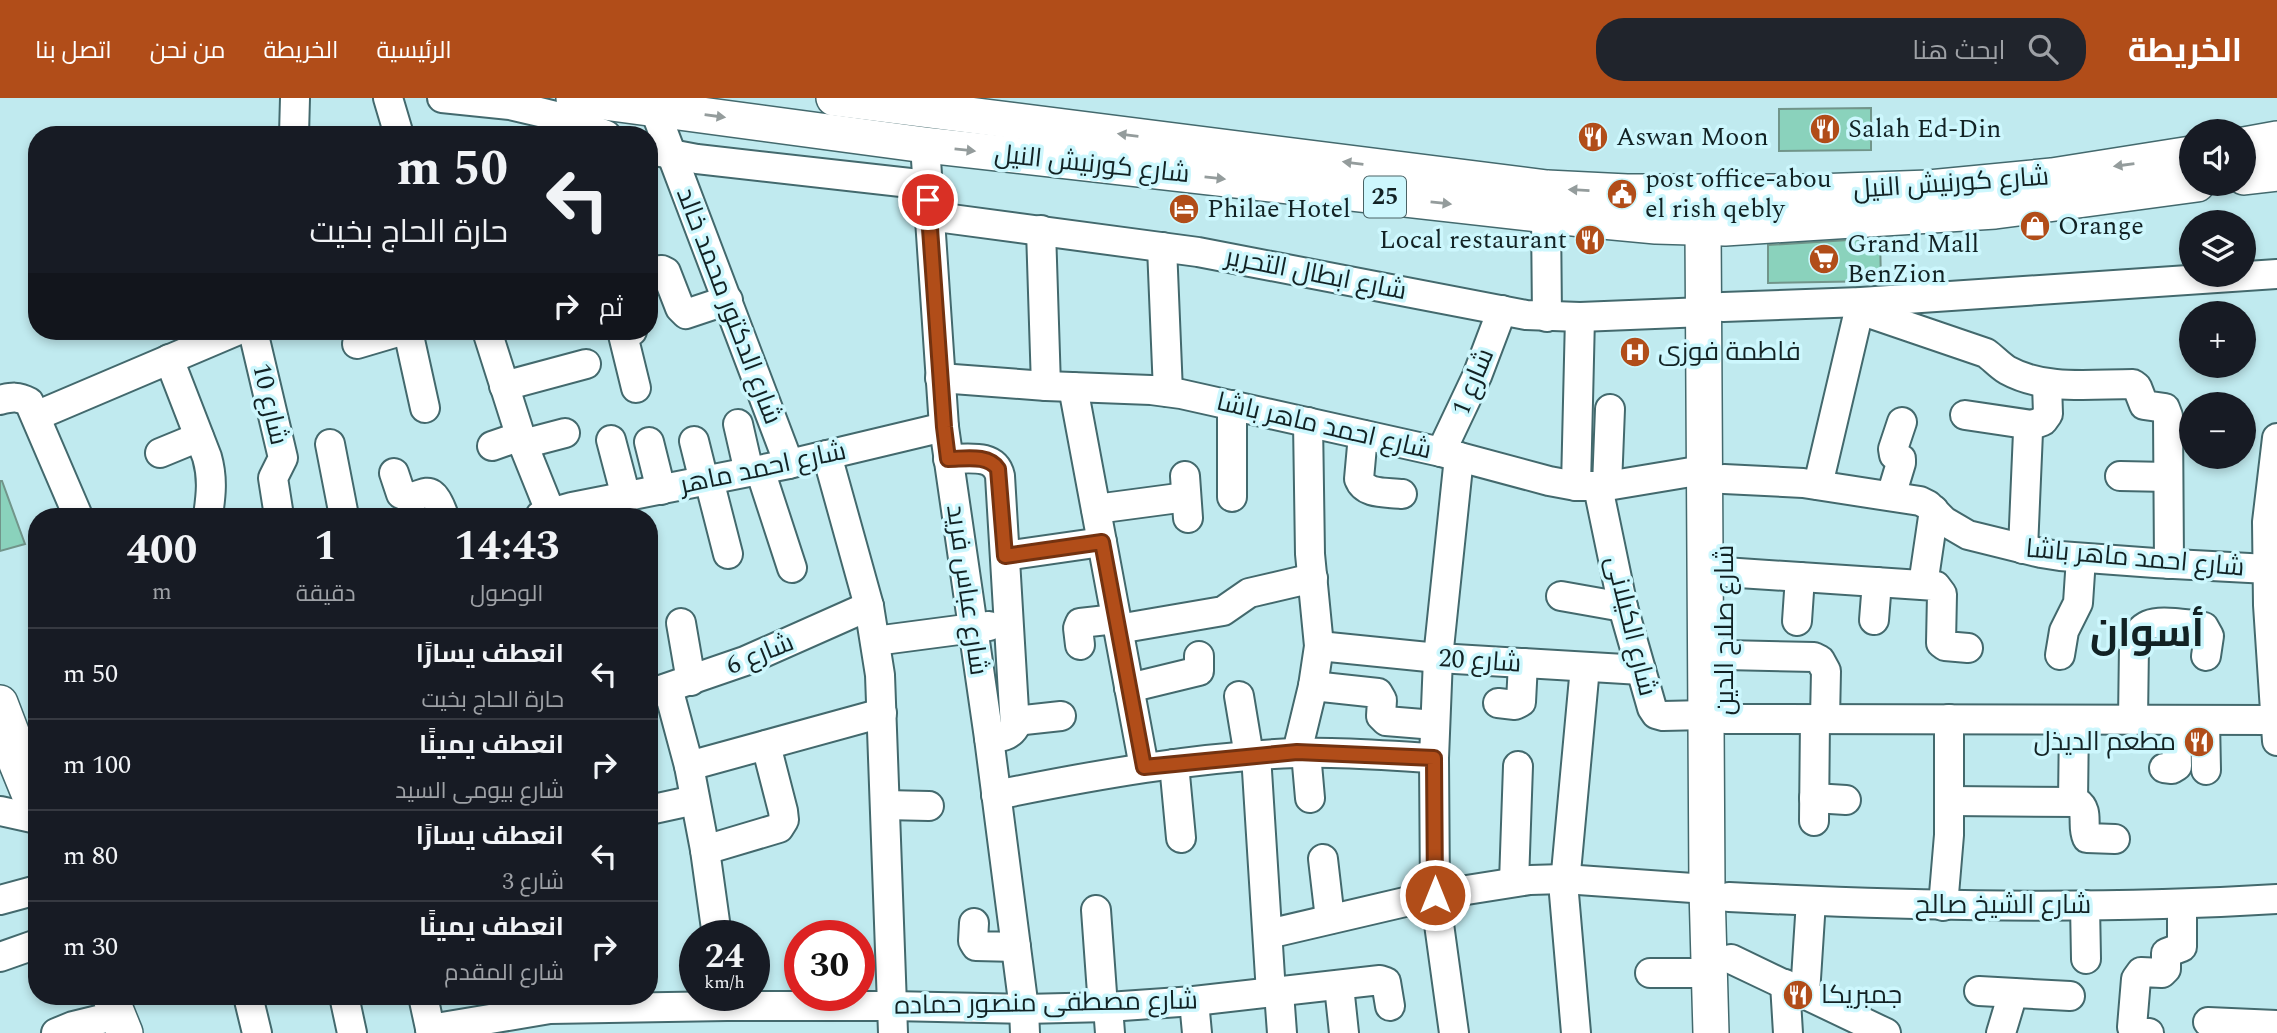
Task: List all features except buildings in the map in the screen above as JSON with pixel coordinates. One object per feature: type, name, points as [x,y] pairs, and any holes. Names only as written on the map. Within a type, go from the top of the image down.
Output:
[{"type":"main road","name":"شارع كورنيش النيل","points":[[574,98],[925,145],[1656,226],[1714,228],[1995,211],[2179,186]]},
{"type":"main road","name":"شارع كورنيش النيل","points":[[834,98],[1547,188],[1627,192],[1816,192],[1929,188],[2052,176],[2179,156]]},
{"type":"main road","points":[[2256,143],[2277,139]]},
{"type":"main road","points":[[2256,176],[2277,173]]},
{"type":"main road","points":[[1714,228],[1730,212],[1790,205],[1816,192]]},
{"type":"main road","name":"شارع صلاح الدين","points":[[1711,1033],[1720,966],[1713,475],[1714,228]]},
{"type":"main road","name":"شارع صلاح الدين","points":[[1713,475],[1724,572],[1724,655],[1716,717]]},
{"type":"main road","points":[[0,703],[16,745],[10,765],[28,797]]},
{"type":"main road","name":"شارع صلاح الدين","points":[[1720,966],[1734,1033]]},
{"type":"street","points":[[294,126],[295,98]]},
{"type":"street","points":[[388,98],[396,126]]},
{"type":"street","points":[[442,98],[500,104],[541,112],[581,126]]},
{"type":"street","name":"شارع الدكتور محمد خالد","points":[[654,108],[656,126]]},
{"type":"street","name":"شارع عباس فريد","points":[[925,145],[944,427],[989,738],[1024,1021]]},
{"type":"street","points":[[660,152],[696,159],[928,185]]},
{"type":"street","name":"شارع الدكتور محمد خالد","points":[[660,152],[728,300],[789,464]]},
{"type":"street","points":[[1546,215],[1548,317]]},
{"type":"street","name":"شارع ابطال التحرير","points":[[929,216],[1236,258],[1548,317],[1713,309],[1860,306],[2277,274]]},
{"type":"street","points":[[1041,230],[1059,386],[1096,509],[1144,767]]},
{"type":"street","points":[[1162,247],[1168,392]]},
{"type":"street","points":[[658,270],[666,272],[680,308],[686,314],[728,300]]},
{"type":"street","points":[[1818,485],[1860,306],[1986,353],[2010,371],[2027,379],[2047,384],[2133,384],[2137,387],[2144,405],[2160,407],[2168,412],[2169,564]]},
{"type":"street","name":"شارع 1","points":[[1454,1033],[1435,895],[1434,758],[1450,455],[1502,310]]},
{"type":"street","points":[[1580,317],[1594,486]]},
{"type":"street","points":[[36,416],[214,340]]},
{"type":"street","name":"شارع 10","points":[[255,340],[283,458],[273,478],[278,508]]},
{"type":"street","points":[[410,340],[425,408]]},
{"type":"street","points":[[490,340],[546,508]]},
{"type":"street","points":[[625,340],[636,388]]},
{"type":"street","points":[[169,359],[211,473],[213,489],[209,508]]},
{"type":"street","points":[[504,386],[586,364]]},
{"type":"street","name":"شارع احمد ماهر باشا","points":[[940,378],[1168,392],[1450,455],[1549,481],[1594,486],[1713,475],[1818,485],[1920,501],[1950,525],[1968,535],[2060,556],[2268,569]]},
{"type":"street","points":[[1965,415],[2032,425],[2045,419],[2048,414],[2047,384]]},
{"type":"street","points":[[0,400],[13,397],[29,402],[75,508]]},
{"type":"street","points":[[1232,405],[1232,497]]},
{"type":"street","name":"شارع الكيلانى","points":[[1610,409],[1594,486],[1623,607],[1652,708],[1656,714],[1662,716],[1716,717]]},
{"type":"street","points":[[1308,422],[1310,554],[1319,646],[1302,752],[1310,797]]},
{"type":"street","points":[[1891,496],[1901,463],[1901,459],[1894,455],[1892,449],[1902,422]]},
{"type":"street","points":[[738,424],[792,568]]},
{"type":"street","points":[[2023,549],[2028,432],[2032,425]]},
{"type":"street","name":"شارع احمد ماهر","points":[[578,508],[789,464],[944,427]]},
{"type":"street","points":[[492,446],[565,433]]},
{"type":"street","points":[[1363,435],[1360,484],[1366,490],[1402,494]]},
{"type":"street","points":[[160,453],[199,437]]},
{"type":"street","points":[[1716,717],[2205,720],[2275,730],[2273,605],[2268,569],[2267,522],[2277,438]]},
{"type":"street","points":[[611,440],[626,497]]},
{"type":"street","points":[[694,441],[729,554]]},
{"type":"street","points":[[649,442],[661,490]]},
{"type":"street","points":[[330,444],[342,508]]},
{"type":"street","points":[[827,455],[869,606],[875,640],[882,713],[892,1019]]},
{"type":"street","points":[[948,459],[988,460],[998,469],[1015,727],[1012,733],[1006,736],[989,738]]},
{"type":"street","points":[[394,472],[401,494],[407,497],[432,493],[441,508]]},
{"type":"street","points":[[2120,476],[2168,477]]},
{"type":"street","points":[[1096,509],[1186,497]]},
{"type":"street","points":[[1923,585],[1934,510]]},
{"type":"street","points":[[1005,556],[1102,542]]},
{"type":"street","points":[[2060,654],[2064,631],[2078,603],[2081,558]]},
{"type":"street","points":[[1724,572],[1936,586],[1942,594],[1942,645],[1968,648]]},
{"type":"street","points":[[1797,621],[1800,577]]},
{"type":"street","points":[[1080,645],[1080,623],[1117,624],[1223,611],[1249,593],[1313,578]]},
{"type":"street","points":[[1874,620],[1877,582]]},
{"type":"street","points":[[1561,596],[1623,607]]},
{"type":"street","name":"شارع 6","points":[[670,688],[772,650],[869,606]]},
{"type":"street","points":[[2133,720],[2134,645],[2141,629],[2158,621],[2204,627],[2209,636],[2206,656]]},
{"type":"street","points":[[681,623],[670,688],[689,766],[716,920]]},
{"type":"street","points":[[875,640],[1009,623]]},
{"type":"street","name":"شارع 20","points":[[1319,646],[1438,658],[1641,670]]},
{"type":"street","points":[[1724,655],[1814,657],[1820,660],[1826,671],[1814,809],[1846,800]]},
{"type":"street","points":[[1129,688],[1199,671],[1199,656]]},
{"type":"street","points":[[1498,703],[1515,705],[1521,702],[1523,663]]},
{"type":"street","points":[[1576,1033],[1564,878],[1585,667]]},
{"type":"street","points":[[1313,686],[1378,693],[1382,700],[1381,716],[1386,721],[1435,724]]},
{"type":"street","points":[[1239,696],[1252,756],[1268,934],[1282,1033]]},
{"type":"street","points":[[689,766],[882,713]]},
{"type":"street","points":[[1015,721],[1061,716]]},
{"type":"street","points":[[1943,906],[1950,802],[1949,719]]},
{"type":"street","points":[[2073,802],[2074,720]]},
{"type":"street","points":[[2164,768],[2172,769],[2177,766],[2176,720]]},
{"type":"street","points":[[2205,720],[2206,770]]},
{"type":"street","points":[[705,850],[779,828],[784,820],[766,745]]},
{"type":"street","points":[[996,795],[1144,767],[1252,756],[1302,752],[1434,758]]},
{"type":"street","points":[[1174,764],[1181,838]]},
{"type":"street","points":[[1514,882],[1518,766]]},
{"type":"street","points":[[658,808],[695,800]]},
{"type":"street","points":[[1950,802],[2073,802],[2084,808],[2087,838],[2115,839]]},
{"type":"street","points":[[885,805],[929,806]]},
{"type":"street","points":[[0,811],[28,817]]},
{"type":"street","points":[[1324,859],[1330,919]]},
{"type":"street","name":"شارع الشيخ صالح","points":[[1268,934],[1435,895],[1547,878],[1811,901],[1943,906],[2009,918],[2085,905],[2182,905],[2277,899]]},
{"type":"street","points":[[0,900],[28,892]]},
{"type":"street","points":[[1788,1033],[1811,901]]},
{"type":"street","points":[[2085,905],[2086,960]]},
{"type":"street","points":[[2149,1033],[2137,1031],[2132,1027],[2136,979],[2141,972],[2164,971],[2166,953],[2182,947],[2182,905]]},
{"type":"street","points":[[1096,909],[1107,1016]]},
{"type":"street","points":[[974,923],[973,941],[976,946],[1016,947]]},
{"type":"street","points":[[0,957],[28,947]]},
{"type":"street","points":[[1650,973],[1720,966],[1795,989],[1886,1033]]},
{"type":"street","name":"شارع مصطفى منصور حماده","points":[[770,1006],[892,1019],[1024,1021],[1107,1016],[1194,1001],[1383,980],[1387,986],[1390,1006]]},
{"type":"street","points":[[1339,986],[1344,1033]]},
{"type":"street","points":[[1979,991],[2022,986],[2070,996]]},
{"type":"street","points":[[2000,1033],[2022,986]]},
{"type":"street","points":[[1194,1001],[1197,1033]]},
{"type":"street","name":"شارع مصطفى منصور حماده","points":[[430,1031],[547,1012],[679,1004]]},
{"type":"street","points":[[250,1005],[257,1033]]},
{"type":"street","points":[[346,1005],[352,1033]]},
{"type":"street","points":[[425,1005],[430,1031]]},
{"type":"street","points":[[56,1033],[118,1015]]},
{"type":"street","points":[[2208,1021],[2277,1025]]},
{"type":"place","name":"Salah Ed-Din","points":[[1825,129]]},
{"type":"place","name":"Aswan Moon","points":[[1593,137]]},
{"type":"place","name":"post office-abou el rish qebly","points":[[1622,194]]},
{"type":"place","name":"Philae Hotel","points":[[1184,209]]},
{"type":"place","name":"Orange","points":[[2035,226]]},
{"type":"place","name":"Local restaurant","points":[[1590,240]]},
{"type":"place","name":"Grand Mall BenZion","points":[[1824,259]]},
{"type":"place","name":"فاطمة فوزى","points":[[1635,352]]},
{"type":"place","name":"مطعم الديذل","points":[[2199,742]]},
{"type":"place","name":"جمبريكا","points":[[1798,995]]},
{"type":"district","name":"أسوان","points":[[2147,634]]},
{"type":"route","points":[[928,200],[948,459],[988,460],[998,469],[1005,556],[1102,542],[1144,767],[1297,752],[1434,758],[1435,895]]}]
